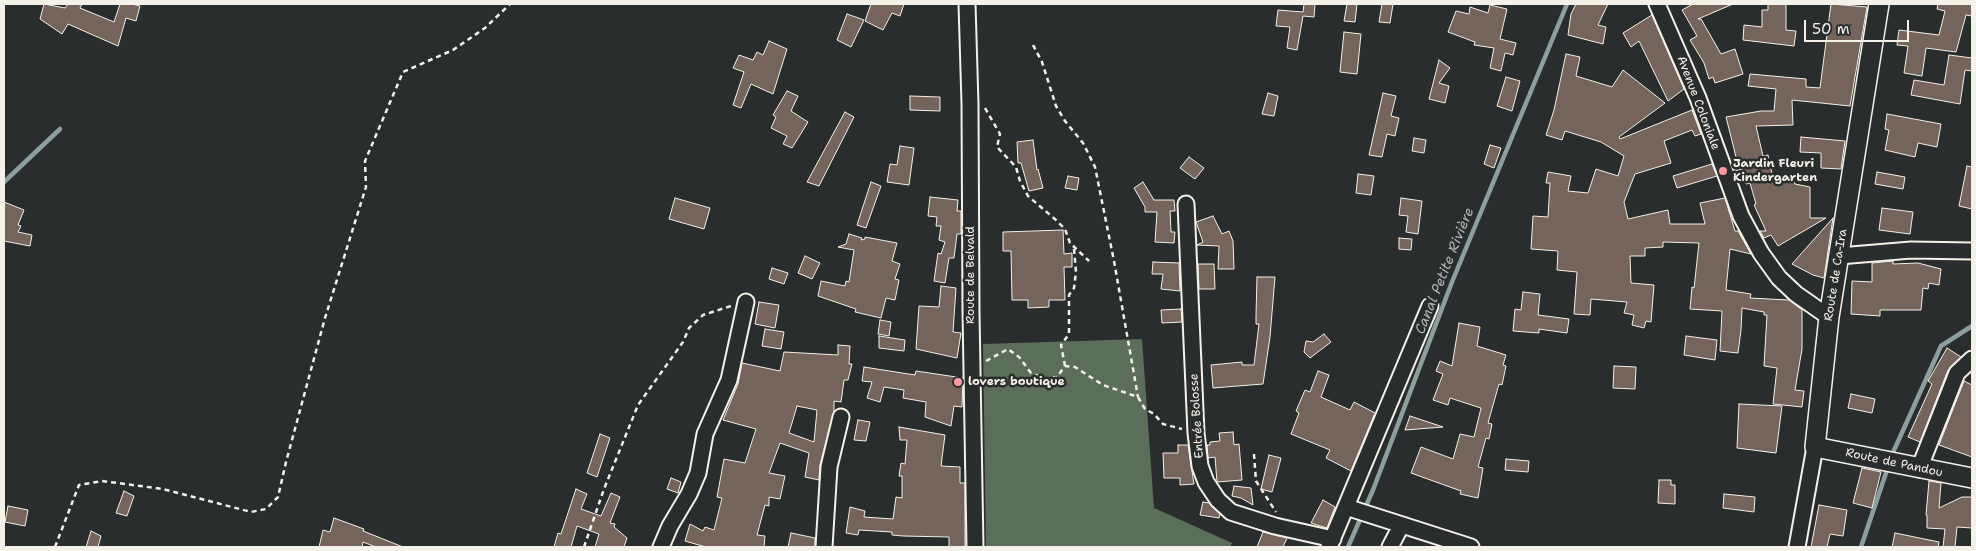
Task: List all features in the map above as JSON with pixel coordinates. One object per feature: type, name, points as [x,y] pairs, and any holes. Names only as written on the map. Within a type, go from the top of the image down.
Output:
[{"type":"street","name":"Route de Belvald","points":[[967,4],[970,104],[975,547]]},
{"type":"street","name":"Avenue Coloniale","points":[[1657,4],[1698,98],[1741,216],[1762,253],[1780,278],[1796,294],[1829,317]]},
{"type":"street","name":"Route de Ca-Ira","points":[[1798,547],[1815,447],[1829,317],[1879,4]]},
{"type":"street","name":"Entrée Bolosse","points":[[1186,204],[1196,433],[1200,466],[1206,482],[1218,500],[1230,512],[1331,543]]},
{"type":"street","points":[[1840,256],[1911,250],[1972,251]]},
{"type":"street","points":[[661,547],[698,473],[705,434],[729,380],[746,302]]},
{"type":"street","points":[[1331,543],[1430,306]]},
{"type":"street","points":[[1919,469],[1957,373],[1972,359]]},
{"type":"street","points":[[824,547],[829,467],[841,418]]},
{"type":"street","name":"Route de Pandou","points":[[1815,447],[1972,478]]},
{"type":"street","points":[[1346,507],[1471,547]]},
{"type":"street","points":[[1390,547],[1401,526]]},
{"type":"path","points":[[54,547],[79,485],[102,481],[164,489],[251,512],[266,509],[278,498],[323,327],[366,188],[365,161],[403,72],[453,50],[485,28],[510,4]]},
{"type":"path","points":[[1032,46],[1042,62],[1056,106],[1064,121],[1083,143],[1094,166],[1103,202],[1138,397],[1145,409],[1154,414],[1164,424],[1196,433]]},
{"type":"path","points":[[970,104],[984,105],[1000,134],[997,147],[1016,166],[1020,181],[1028,196],[1065,229],[1070,243],[1089,261]]},
{"type":"path","points":[[972,369],[1008,349],[1019,357],[1031,373],[1046,378],[1057,377],[1065,366],[1061,345],[1069,334],[1069,295],[1074,288],[1076,272],[1074,247]]},
{"type":"path","points":[[584,547],[638,405],[683,342],[689,328],[703,315],[746,302]]},
{"type":"path","points":[[1065,366],[1075,367],[1103,385],[1138,397]]},
{"type":"path","points":[[1254,454],[1256,481],[1276,511],[1275,526]]},
{"type":"green space","points":[[1142,339],[1154,508],[1232,543],[1230,547],[986,547],[983,344]]},
{"type":"building","points":[[44,4],[65,8],[68,4],[82,4],[80,8],[114,22],[120,4],[140,6],[136,21],[126,18],[118,46],[68,24],[62,34],[40,19]]},
{"type":"building","points":[[871,4],[904,4],[900,16],[892,13],[883,30],[865,21]]},
{"type":"building","points":[[1304,4],[1315,4],[1314,17],[1303,16],[1297,50],[1287,48],[1290,27],[1276,26],[1278,10],[1303,12]]},
{"type":"building","points":[[1347,4],[1357,4],[1355,22],[1344,21]]},
{"type":"building","points":[[1382,4],[1393,4],[1390,23],[1379,22]]},
{"type":"building","points":[[1576,4],[1608,4],[1598,25],[1606,27],[1603,44],[1568,35],[1571,14]]},
{"type":"building","points":[[1693,4],[1733,4],[1698,19],[1701,19],[1721,54],[1735,49],[1743,74],[1715,83],[1713,77],[1709,79],[1704,63],[1690,40],[1697,36],[1682,10]]},
{"type":"building","points":[[1768,4],[1786,4],[1786,30],[1796,31],[1794,46],[1743,40],[1744,25],[1762,27],[1762,10],[1768,10]]},
{"type":"building","points":[[1831,4],[1867,7],[1850,106],[1792,100],[1793,125],[1756,126],[1763,156],[1768,155],[1774,183],[1793,180],[1795,184],[1810,187],[1810,218],[1826,218],[1778,246],[1771,235],[1764,238],[1760,231],[1766,231],[1754,205],[1756,204],[1750,183],[1746,184],[1742,169],[1735,171],[1732,158],[1736,157],[1726,117],[1761,111],[1774,111],[1776,89],[1748,86],[1750,74],[1806,79],[1806,87],[1820,88]]},
{"type":"building","points":[[1938,4],[1972,4],[1972,16],[1966,15],[1956,52],[1926,48],[1922,76],[1904,73],[1908,46],[1897,45],[1899,30],[1939,35],[1945,11],[1937,9]]},
{"type":"building","points":[[1490,5],[1507,9],[1500,39],[1516,43],[1513,55],[1505,53],[1501,71],[1490,68],[1494,48],[1474,45],[1475,42],[1448,32],[1456,11],[1469,14],[1470,7],[1488,13]]},
{"type":"building","points":[[847,14],[864,20],[851,47],[837,40]]},
{"type":"building","points":[[1652,15],[1684,89],[1668,101],[1639,41],[1631,47],[1623,33]]},
{"type":"building","points":[[1344,32],[1361,34],[1357,74],[1340,72]]},
{"type":"building","points":[[769,41],[787,49],[773,94],[751,84],[741,108],[733,105],[744,72],[733,68],[739,55],[753,60],[757,52],[763,55]]},
{"type":"building","points":[[1566,54],[1580,57],[1576,76],[1612,87],[1623,70],[1665,103],[1619,137],[1620,139],[1692,110],[1701,134],[1695,136],[1692,130],[1664,141],[1671,163],[1635,174],[1624,202],[1628,219],[1668,210],[1670,224],[1705,224],[1700,203],[1725,198],[1735,231],[1738,231],[1751,254],[1730,249],[1726,290],[1751,294],[1750,298],[1789,300],[1802,310],[1802,349],[1795,390],[1804,391],[1802,407],[1773,404],[1777,368],[1764,366],[1767,315],[1764,315],[1764,312],[1742,308],[1738,353],[1720,351],[1722,311],[1690,309],[1699,243],[1663,242],[1663,247],[1645,248],[1645,256],[1630,256],[1631,283],[1654,285],[1651,322],[1646,321],[1644,328],[1632,325],[1634,315],[1624,313],[1627,302],[1591,299],[1590,315],[1574,314],[1577,272],[1557,270],[1558,251],[1531,249],[1533,216],[1548,217],[1550,183],[1546,183],[1548,172],[1571,176],[1568,191],[1588,193],[1596,169],[1618,176],[1624,156],[1601,142],[1565,131],[1562,140],[1546,135],[1554,110]]},
{"type":"building","points":[[1949,55],[1972,58],[1972,71],[1965,70],[1960,104],[1911,95],[1914,80],[1944,85]]},
{"type":"building","points":[[1439,60],[1450,68],[1439,83],[1449,86],[1445,103],[1429,99]]},
{"type":"building","points":[[1506,77],[1520,81],[1512,111],[1497,106]]},
{"type":"building","points":[[787,91],[798,96],[791,111],[808,122],[792,148],[783,144],[787,136],[771,128],[776,117],[773,115]]},
{"type":"building","points":[[1268,93],[1278,96],[1274,116],[1262,114]]},
{"type":"building","points":[[1383,93],[1396,96],[1391,116],[1399,118],[1395,136],[1387,134],[1382,157],[1369,155]]},
{"type":"building","points":[[910,96],[940,97],[940,111],[910,110]]},
{"type":"building","points":[[845,112],[854,117],[819,186],[807,182]]},
{"type":"building","points":[[1887,114],[1941,124],[1937,147],[1918,143],[1915,157],[1885,150],[1889,130],[1885,129]]},
{"type":"building","points":[[1801,137],[1845,141],[1841,169],[1821,168],[1821,153],[1800,152]]},
{"type":"building","points":[[1414,138],[1426,140],[1424,153],[1412,151]]},
{"type":"building","points":[[1033,140],[1037,170],[1043,188],[1029,191],[1021,163],[1018,163],[1017,142]]},
{"type":"building","points":[[1490,145],[1501,148],[1494,168],[1484,164]]},
{"type":"building","points":[[900,146],[914,148],[909,185],[887,182],[890,164],[897,165]]},
{"type":"building","points":[[1189,157],[1204,168],[1195,179],[1180,168]]},
{"type":"building","points":[[1712,164],[1717,176],[1677,188],[1673,176]]},
{"type":"building","points":[[1967,166],[1972,167],[1972,209],[1959,206]]},
{"type":"building","points":[[1877,172],[1905,177],[1903,189],[1875,184]]},
{"type":"building","points":[[1358,174],[1374,176],[1371,195],[1356,193]]},
{"type":"building","points":[[1068,176],[1079,178],[1077,190],[1065,188]]},
{"type":"building","points":[[871,182],[881,186],[866,228],[857,225]]},
{"type":"building","points":[[1143,182],[1154,200],[1174,200],[1175,211],[1170,211],[1171,232],[1175,232],[1174,243],[1155,242],[1157,212],[1145,212],[1145,207],[1134,188]]},
{"type":"building","points":[[930,197],[958,200],[957,211],[961,211],[961,234],[957,234],[954,258],[949,258],[945,283],[934,281],[938,253],[941,254],[945,242],[939,240],[941,226],[936,226],[937,217],[928,216]]},
{"type":"building","points":[[675,198],[710,208],[704,229],[669,219]]},
{"type":"building","points":[[1401,198],[1422,201],[1418,234],[1406,232],[1408,216],[1399,215]]},
{"type":"building","points":[[4,202],[24,210],[18,225],[21,226],[18,232],[32,235],[30,246],[4,241]]},
{"type":"building","points":[[1882,208],[1913,212],[1910,234],[1879,230]]},
{"type":"building","points":[[1213,216],[1222,234],[1229,231],[1233,241],[1234,269],[1218,269],[1219,246],[1197,245],[1203,242],[1196,222]]},
{"type":"building","points":[[1833,218],[1824,278],[1813,275],[1792,264]]},
{"type":"building","points":[[1063,230],[1064,254],[1072,253],[1072,267],[1064,267],[1065,300],[1049,300],[1049,307],[1028,308],[1028,300],[1012,300],[1011,251],[1003,251],[1003,232]]},
{"type":"building","points":[[849,234],[862,238],[861,240],[865,239],[865,237],[897,243],[892,261],[900,264],[895,279],[899,280],[895,300],[886,298],[881,318],[855,312],[856,309],[818,296],[821,281],[845,286],[846,281],[849,282],[854,250],[838,247],[846,244]]},
{"type":"building","points":[[1399,238],[1412,239],[1411,250],[1399,249]]},
{"type":"building","points":[[805,256],[820,263],[812,279],[798,273]]},
{"type":"building","points":[[1893,261],[1893,264],[1918,263],[1941,269],[1939,285],[1929,283],[1928,289],[1923,288],[1921,310],[1880,310],[1880,316],[1851,314],[1852,281],[1872,282],[1872,263]]},
{"type":"building","points":[[1153,262],[1179,263],[1180,291],[1161,289],[1163,274],[1152,274]]},
{"type":"building","points":[[1198,264],[1214,264],[1215,289],[1199,289]]},
{"type":"building","points":[[772,268],[788,273],[784,284],[769,279]]},
{"type":"building","points":[[1257,277],[1275,277],[1270,337],[1263,384],[1213,388],[1211,365],[1242,362],[1242,365],[1254,365],[1259,324],[1256,324]]},
{"type":"building","points":[[941,286],[956,288],[953,332],[961,333],[957,358],[916,349],[919,306],[939,307]]},
{"type":"building","points":[[1523,292],[1540,294],[1538,315],[1569,319],[1567,333],[1539,329],[1539,333],[1513,331],[1515,309],[1521,310]]},
{"type":"building","points":[[759,302],[779,305],[775,328],[755,324]]},
{"type":"building","points":[[1181,309],[1182,322],[1162,323],[1161,310]]},
{"type":"building","points":[[880,320],[891,322],[889,336],[878,334]]},
{"type":"building","points":[[1459,323],[1480,327],[1477,346],[1506,355],[1503,365],[1506,366],[1502,385],[1499,384],[1488,423],[1492,424],[1489,439],[1486,438],[1478,467],[1483,468],[1478,498],[1460,494],[1461,491],[1411,473],[1421,447],[1453,459],[1460,434],[1474,437],[1481,408],[1450,398],[1448,405],[1433,400],[1443,374],[1436,371],[1440,361],[1452,366]]},
{"type":"building","points":[[765,329],[784,332],[781,349],[762,346]]},
{"type":"building","points":[[1324,334],[1331,342],[1310,358],[1304,352],[1306,341],[1313,342]]},
{"type":"building","points":[[879,336],[905,340],[904,351],[879,348]]},
{"type":"building","points":[[1686,336],[1717,340],[1715,360],[1684,355]]},
{"type":"building","points":[[838,345],[850,346],[849,364],[852,364],[848,380],[844,380],[841,402],[834,401],[834,411],[820,465],[819,480],[805,477],[809,453],[780,443],[769,473],[785,476],[780,499],[769,497],[769,506],[765,505],[757,535],[765,536],[764,547],[706,547],[685,541],[690,524],[703,531],[705,527],[714,530],[722,498],[717,497],[724,459],[745,463],[756,429],[723,420],[738,384],[742,363],[780,371],[784,352],[838,355]],"holes":[[[797,406],[817,410],[814,442],[789,433]]]},
{"type":"building","points":[[1947,348],[1961,357],[1948,370],[1920,442],[1908,437],[1932,384],[1928,381]]},
{"type":"building","points":[[1614,366],[1636,367],[1635,389],[1613,388]]},
{"type":"building","points":[[864,367],[915,375],[916,371],[963,378],[962,407],[954,406],[951,426],[925,417],[926,402],[903,398],[904,390],[884,387],[880,402],[867,398],[872,382],[862,381]]},
{"type":"building","points":[[1318,371],[1329,375],[1321,397],[1350,410],[1354,402],[1375,413],[1351,471],[1326,458],[1330,450],[1291,434],[1299,413],[1296,411],[1305,390],[1310,392]]},
{"type":"building","points":[[1964,381],[1972,385],[1972,457],[1939,445]]},
{"type":"building","points":[[1851,394],[1875,399],[1872,413],[1848,408]]},
{"type":"building","points":[[1739,404],[1782,406],[1776,453],[1737,448]]},
{"type":"building","points":[[1410,416],[1443,427],[1405,430]]},
{"type":"building","points":[[858,420],[870,422],[866,441],[854,440]]},
{"type":"building","points":[[899,427],[945,435],[941,466],[960,467],[960,483],[965,483],[965,547],[949,547],[949,537],[903,536],[892,535],[892,532],[859,530],[858,535],[846,533],[850,507],[865,511],[864,517],[893,519],[896,497],[902,498],[902,476],[899,476],[901,463],[905,464],[907,440],[900,440]]},
{"type":"building","points":[[1233,432],[1234,445],[1239,444],[1242,480],[1217,482],[1215,457],[1208,458],[1207,445],[1210,445],[1210,442],[1220,441],[1219,433]]},
{"type":"building","points":[[600,434],[610,438],[597,477],[587,473]]},
{"type":"building","points":[[1178,445],[1188,445],[1194,484],[1180,485],[1180,478],[1164,478],[1163,453],[1178,453]]},
{"type":"building","points":[[1269,455],[1281,458],[1272,492],[1261,489]]},
{"type":"building","points":[[1506,459],[1529,461],[1528,472],[1505,470]]},
{"type":"building","points":[[1862,468],[1881,472],[1872,508],[1853,503]]},
{"type":"building","points":[[671,478],[681,482],[678,493],[667,489]]},
{"type":"building","points":[[1659,480],[1671,480],[1671,485],[1675,485],[1675,504],[1658,503]]},
{"type":"building","points":[[1929,481],[1941,483],[1939,508],[1962,497],[1972,497],[1972,528],[1957,527],[1955,547],[1943,547],[1945,529],[1927,528],[1926,515]]},
{"type":"building","points":[[1234,486],[1251,488],[1253,505],[1241,498],[1232,496]]},
{"type":"building","points":[[576,489],[587,494],[581,509],[601,516],[611,493],[620,497],[610,523],[615,524],[614,527],[627,538],[624,547],[595,547],[599,534],[577,526],[571,547],[554,547],[558,533],[561,534]]},
{"type":"building","points":[[124,491],[134,496],[127,516],[116,513]]},
{"type":"building","points":[[1724,494],[1755,497],[1754,512],[1723,508]]},
{"type":"building","points":[[1323,500],[1335,507],[1327,528],[1311,523]]},
{"type":"building","points":[[1203,502],[1209,503],[1220,514],[1219,518],[1200,515]]},
{"type":"building","points":[[1819,505],[1847,510],[1843,536],[1830,534],[1827,547],[1811,547]]},
{"type":"building","points":[[8,506],[28,510],[25,526],[5,522]]},
{"type":"building","points":[[334,518],[403,547],[376,547],[363,542],[362,547],[319,547],[323,530],[330,532]]},
{"type":"building","points":[[91,531],[101,536],[98,547],[86,547]]},
{"type":"building","points":[[1263,532],[1287,538],[1283,547],[1257,547]]},
{"type":"building","points":[[791,533],[815,538],[815,547],[788,547]]},
{"type":"building","points":[[1895,533],[1939,542],[1938,547],[1892,547]]},
{"type":"waterway","name":"Canal Petite Rivière","points":[[1348,547],[1373,490],[1452,282],[1567,4]]},
{"type":"waterway","points":[[4,182],[60,129]]},
{"type":"waterway","points":[[1891,457],[1941,346],[1972,326]]},
{"type":"waterway","points":[[1861,547],[1888,467]]},
{"type":"place","name":"Jardin Fleuri Kindergarten","points":[[1723,171]]},
{"type":"place","name":"lovers boutique","points":[[958,382]]}]
